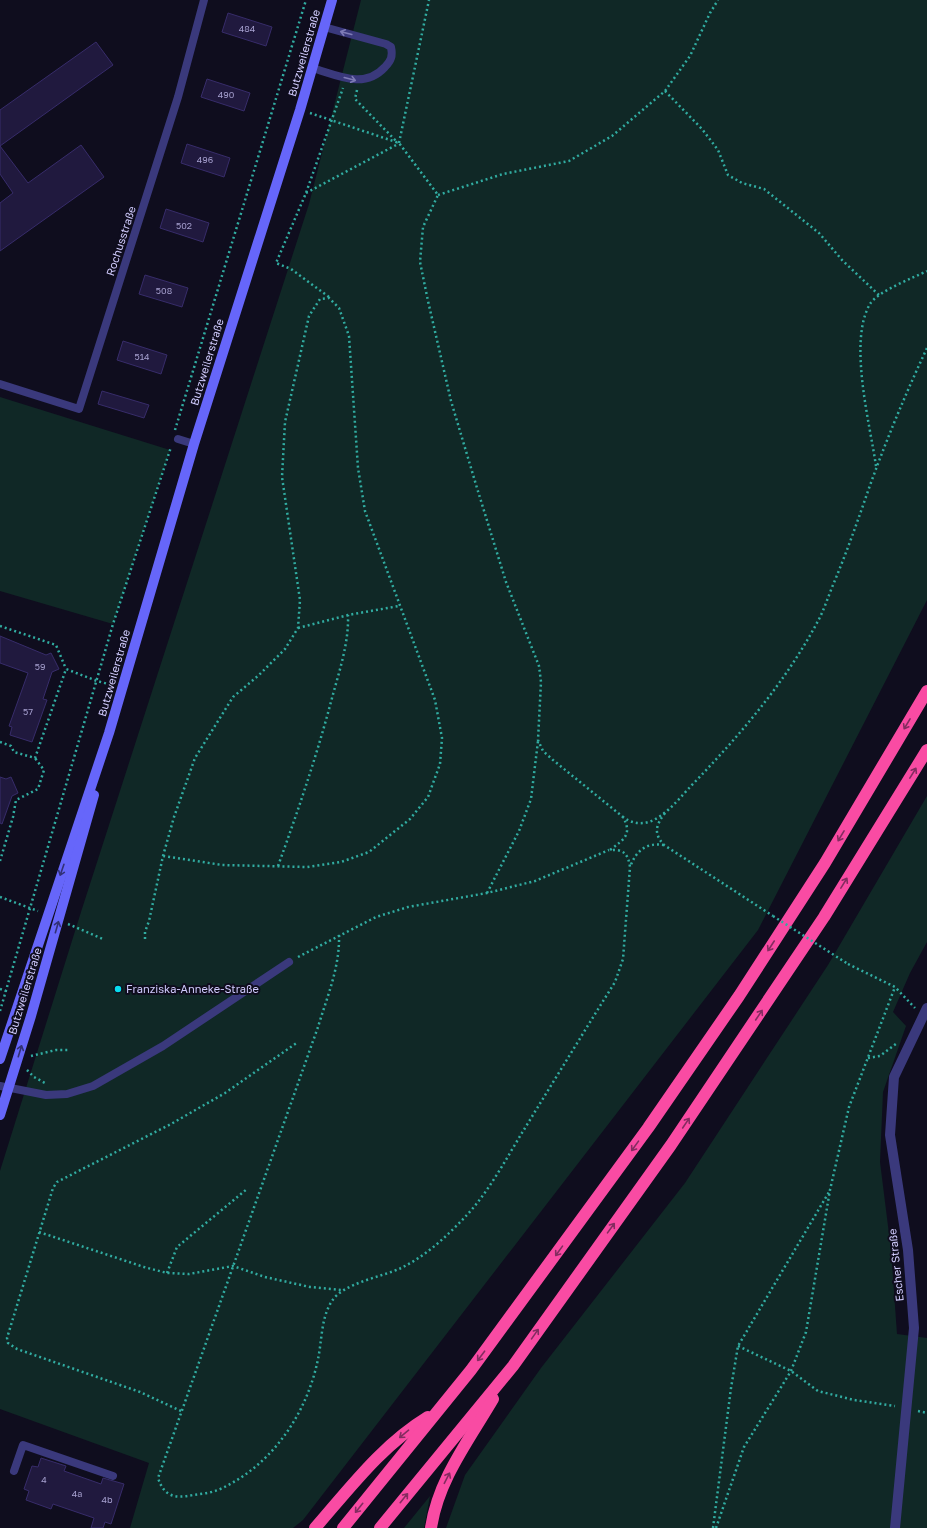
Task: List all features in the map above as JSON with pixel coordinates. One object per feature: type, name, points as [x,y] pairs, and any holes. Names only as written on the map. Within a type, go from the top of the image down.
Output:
[{"type":"highway","points":[[343,1528],[471,1370],[648,1128],[739,996],[825,863],[927,691]]},
{"type":"highway","points":[[380,1528],[513,1366],[671,1145],[824,917],[927,750]]},
{"type":"highway","points":[[431,1528],[437,1499],[448,1476],[513,1366]]},
{"type":"highway","points":[[315,1528],[382,1452],[407,1430],[436,1413]]},
{"type":"main road","name":"Butzweilerstraße","points":[[0,1115],[4,1087],[59,920],[88,819],[122,687],[194,444],[300,110],[332,0]]},
{"type":"main road","name":"Butzweilerstraße","points":[[0,1059],[109,733]]},
{"type":"street","name":"Escher Straße","points":[[895,1528],[907,1408],[913,1320],[908,1250],[890,1135],[894,1076],[926,1011]]},
{"type":"lane","name":"Rochusstraße","points":[[0,384],[79,409],[178,97],[204,0]]},
{"type":"lane","points":[[312,68],[358,80],[373,76],[390,62],[392,54],[391,47],[386,44],[324,27]]},
{"type":"lane","points":[[174,439],[194,444]]},
{"type":"lane","points":[[4,1087],[46,1095],[67,1094],[93,1086],[163,1046],[289,962]]},
{"type":"lane","points":[[14,1471],[22,1445],[113,1476]]},
{"type":"path","points":[[0,1011],[113,624],[174,439],[306,0]]},
{"type":"path","points":[[306,193],[399,143],[429,0]]},
{"type":"path","points":[[487,893],[520,831],[531,799],[538,740],[541,682],[538,666],[506,582],[452,402],[420,262],[423,227],[438,195],[502,174],[569,161],[612,136],[665,91],[690,56],[710,13],[718,0]]},
{"type":"path","points":[[163,856],[222,865],[307,868],[341,862],[369,852],[410,819],[428,797],[440,764],[442,738],[435,700],[365,511],[358,468],[348,336],[339,308],[329,298],[291,269],[276,263],[306,193],[347,78]]},
{"type":"path","points":[[358,80],[355,100],[399,143],[438,195]]},
{"type":"path","points":[[665,91],[702,128],[718,150],[728,175],[742,183],[764,189],[819,233],[842,260],[879,295]]},
{"type":"path","points":[[300,110],[399,143]]},
{"type":"path","points":[[877,467],[859,357],[861,328],[870,304],[879,295],[927,271]]},
{"type":"path","points":[[145,939],[144,932],[150,921],[163,856],[174,817],[195,758],[233,697],[286,649],[298,628],[300,600],[282,477],[285,422],[310,316],[320,299],[329,298]]},
{"type":"path","points":[[538,740],[544,751],[553,760],[629,822],[644,824],[667,810],[720,756],[755,716],[795,662],[819,619],[849,546],[877,467],[927,348]]},
{"type":"path","points":[[298,628],[348,615],[399,606]]},
{"type":"path","points":[[278,866],[316,759],[340,672],[349,628],[348,615]]},
{"type":"path","points":[[0,626],[56,645],[66,669],[35,758]]},
{"type":"path","points":[[66,669],[97,681],[122,687]]},
{"type":"path","points":[[0,742],[11,746],[14,752],[35,758],[44,770],[38,789],[16,800],[13,817],[0,861]]},
{"type":"path","points":[[667,810],[657,826],[656,831],[659,840],[664,845],[848,964],[895,988],[912,1005],[926,1011]]},
{"type":"path","points":[[289,962],[376,917],[408,907],[487,893],[535,881],[610,850],[624,838],[628,832],[627,826],[622,817]]},
{"type":"path","points":[[39,1232],[144,1268],[167,1273],[189,1274],[233,1266],[272,1279],[310,1287],[342,1290],[402,1268],[429,1251],[466,1216],[494,1177],[615,982],[622,959],[630,867],[634,856],[642,848],[655,844],[664,845]]},
{"type":"path","points":[[610,850],[625,852],[630,867]]},
{"type":"path","points":[[0,897],[47,915]]},
{"type":"path","points":[[59,920],[102,939]]},
{"type":"path","points":[[339,935],[340,947],[336,971],[318,1027],[180,1411],[158,1478],[162,1490],[172,1496],[186,1497],[217,1490],[242,1476],[261,1462],[280,1441],[294,1422],[308,1394],[318,1360],[325,1318],[332,1301],[342,1290]]},
{"type":"path","points":[[714,1528],[744,1447],[791,1371],[806,1332],[830,1190],[849,1107],[895,988]]},
{"type":"path","points":[[0,989],[6,992]]},
{"type":"path","points":[[867,1058],[880,1056],[893,1045],[915,1035]]},
{"type":"path","points":[[180,1411],[140,1392],[17,1350],[8,1343],[7,1338],[53,1188],[57,1182],[171,1124],[225,1092],[298,1042]]},
{"type":"path","points":[[29,1050],[28,1056],[56,1050],[70,1050]]},
{"type":"path","points":[[26,1068],[34,1077],[67,1094]]},
{"type":"path","points":[[167,1273],[177,1247],[247,1189]]},
{"type":"path","points":[[714,1528],[731,1388],[738,1346],[830,1190]]},
{"type":"path","points":[[738,1346],[791,1371],[818,1391],[854,1400],[907,1408],[927,1413]]},
{"type":"green space","points":[[361,0],[927,0],[927,600],[758,930],[303,1520],[293,1528],[130,1528],[149,1463],[0,1409],[0,1171],[81,912],[309,204]]},
{"type":"green space","points":[[0,397],[170,450],[113,624],[0,591]]},
{"type":"green space","points":[[927,796],[927,942],[910,973],[893,1012],[906,1026],[883,1092],[880,1162],[891,1250],[897,1334],[927,1338],[927,1528],[446,1528],[465,1475],[541,1368],[685,1183],[828,965]]},
{"type":"green space","points":[[430,1496],[424,1528],[404,1528]]},
{"type":"building","points":[[228,13],[272,27],[266,46],[222,32]]},
{"type":"building","points":[[96,42],[113,65],[0,146],[0,110]]},
{"type":"building","points":[[207,79],[250,93],[244,111],[201,97]]},
{"type":"building","points":[[187,144],[230,158],[224,177],[181,163]]},
{"type":"building","points":[[81,145],[104,177],[0,251],[0,203],[13,193],[0,174],[0,146],[28,183]]},
{"type":"building","points":[[166,209],[209,223],[203,242],[160,228]]},
{"type":"building","points":[[145,275],[188,288],[182,307],[139,294]]},
{"type":"building","points":[[123,341],[167,355],[161,374],[117,360]]},
{"type":"building","points":[[102,391],[149,405],[144,418],[98,404]]},
{"type":"building","points":[[0,636],[46,655],[51,653],[59,669],[52,672],[43,699],[47,700],[32,742],[10,735],[12,727],[9,726],[28,673],[0,663]]},
{"type":"building","points":[[0,777],[6,779],[11,777],[18,793],[12,796],[2,824],[0,823]]},
{"type":"building","points":[[41,1458],[66,1466],[64,1471],[101,1484],[103,1478],[124,1484],[111,1524],[105,1522],[103,1528],[91,1528],[94,1518],[53,1504],[51,1509],[26,1500],[29,1491],[24,1489],[32,1466],[38,1467]]},
{"type":"place","name":"Franziska-Anneke-Straße","points":[[118,989]]}]
